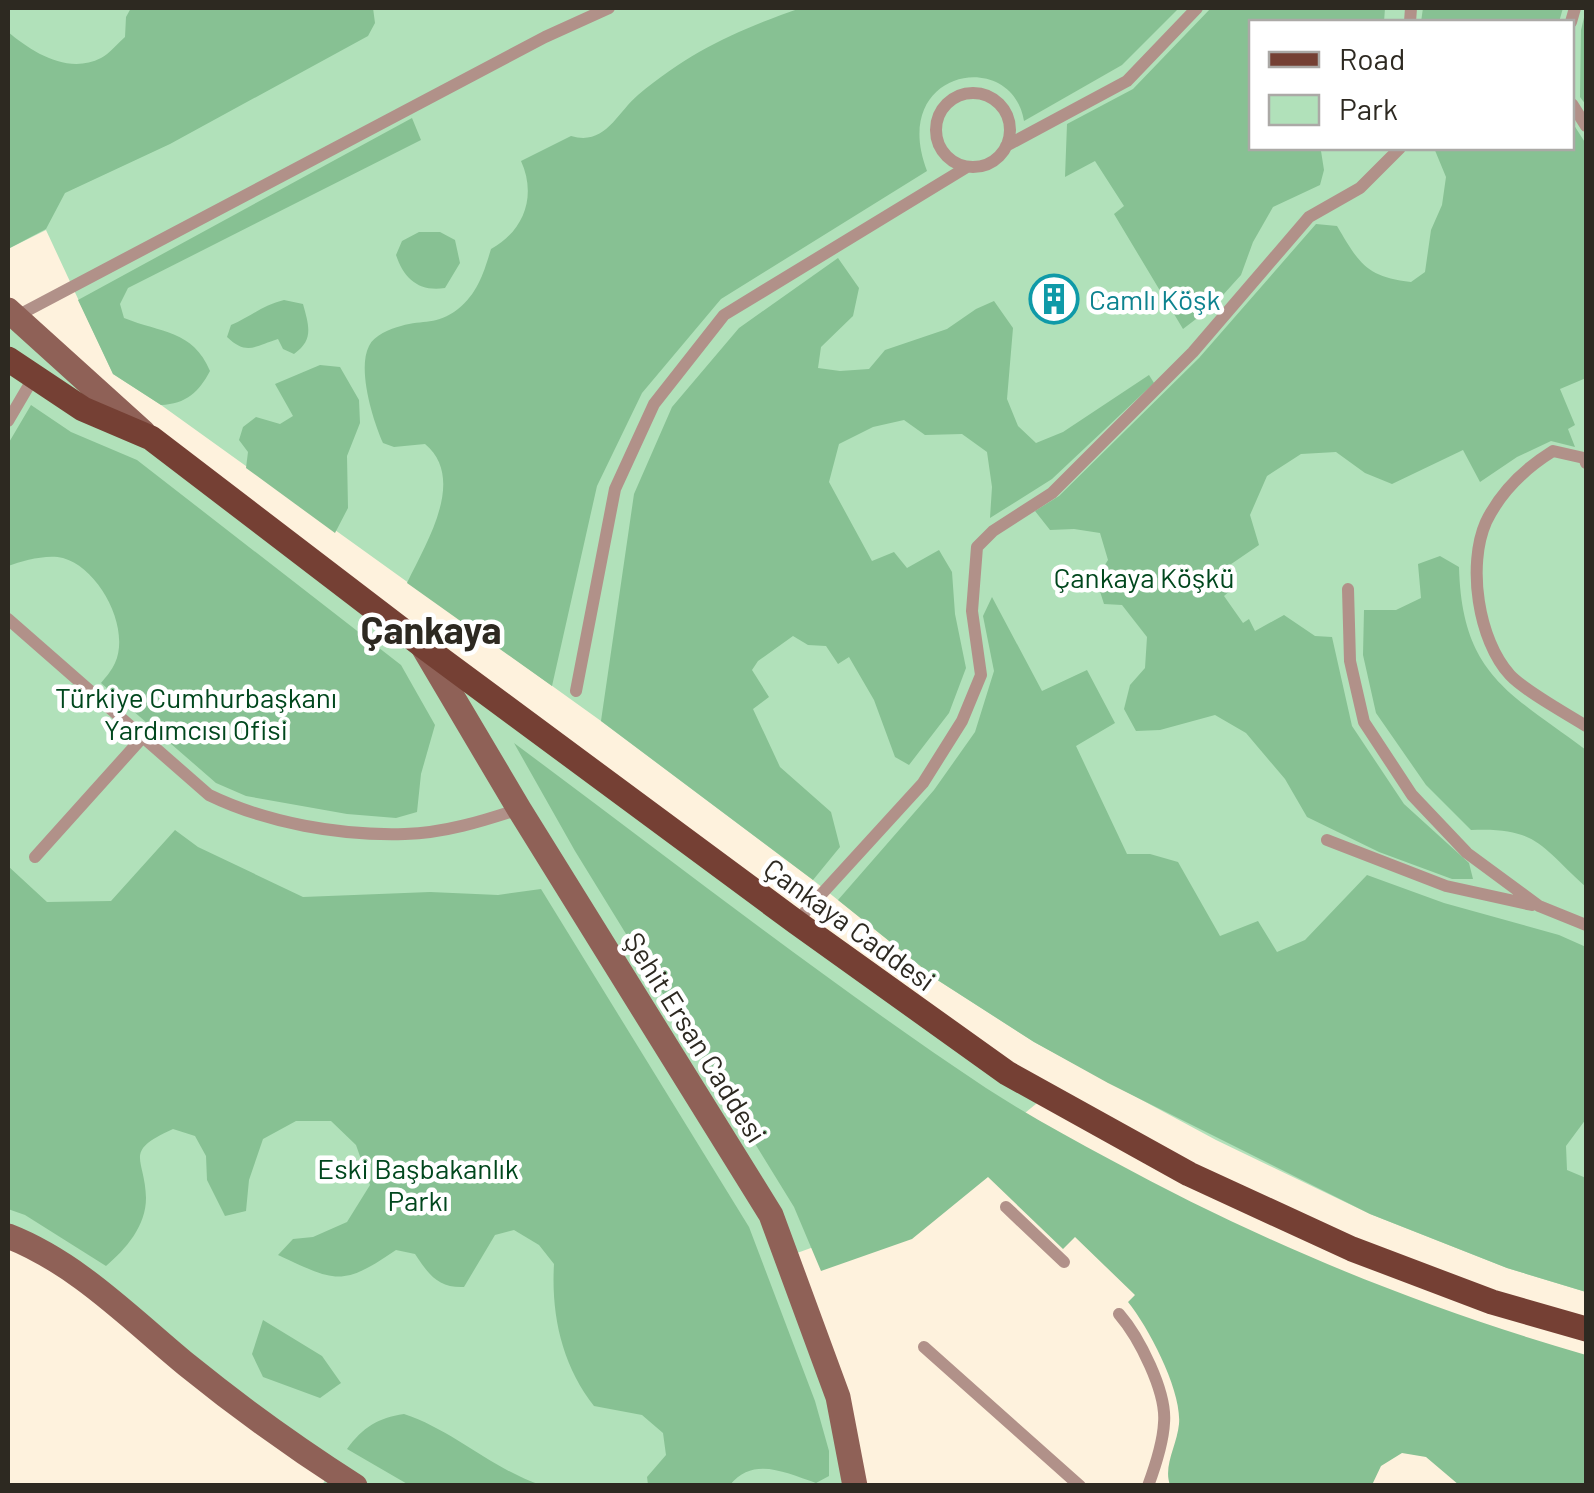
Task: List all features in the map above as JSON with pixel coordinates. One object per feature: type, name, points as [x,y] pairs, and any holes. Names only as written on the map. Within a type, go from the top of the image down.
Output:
[{"type":"main road","name":"Çankaya Caddesi","points":[[11,314],[151,438],[423,646],[1007,1073],[1189,1174],[1352,1249],[1492,1302],[1586,1329]]},
{"type":"main road","name":"Çankaya Caddesi","points":[[8,358],[83,409],[151,438]]},
{"type":"main road","name":"Şehit Ersan Caddesi","points":[[423,646],[771,1216],[838,1397],[855,1486]]},
{"type":"main road","points":[[8,1236],[94,1286],[188,1366],[355,1486]]},
{"type":"lane","points":[[11,314],[545,37],[610,8]]},
{"type":"lane","points":[[576,691],[614,489],[654,404],[724,315],[967,167],[989,164],[1006,146],[1127,82],[1197,8]]},
{"type":"lane","points":[[967,167],[944,155],[936,137],[938,118],[957,96],[985,95],[1001,106],[1010,123],[1006,146]]},
{"type":"lane","points":[[796,922],[922,782],[962,721],[982,675],[972,611],[977,546],[1052,492],[1193,352],[1309,217],[1360,188],[1398,150]]},
{"type":"lane","points":[[8,420],[35,375]]},
{"type":"lane","points":[[1586,463],[1584,458],[1553,451],[1524,470],[1504,493],[1485,525],[1477,564],[1478,600],[1486,635],[1510,675],[1586,726]]},
{"type":"lane","points":[[1348,590],[1350,661],[1364,722],[1412,795],[1468,852],[1540,906]]},
{"type":"lane","points":[[8,619],[208,795],[242,812],[298,824],[406,834],[444,830],[520,810]]},
{"type":"lane","points":[[35,856],[142,738]]},
{"type":"lane","points":[[1327,840],[1446,886],[1540,906],[1586,925]]},
{"type":"lane","points":[[1006,1207],[1064,1262]]},
{"type":"lane","points":[[1118,1314],[1131,1328],[1152,1371],[1165,1420],[1148,1486]]},
{"type":"lane","points":[[924,1347],[1080,1486]]},
{"type":"green space","name":"Çankaya Köşkü","points":[[8,8],[1586,8],[1586,1292],[1507,1268],[1370,1214],[1216,1140],[1034,1042],[939,981],[813,880],[601,721],[113,374],[46,230],[8,249]]},
{"type":"green space","points":[[131,8],[373,8],[375,23],[368,36],[170,144],[65,193],[46,229],[8,249],[8,32],[51,59],[89,63],[104,56],[125,37],[126,17]]},
{"type":"green space","points":[[801,8],[1179,8],[1122,65],[1024,121],[1015,98],[998,83],[978,77],[956,80],[937,91],[924,110],[919,137],[927,171],[721,299],[642,393],[597,486],[552,686],[407,583],[439,512],[443,475],[437,458],[425,444],[394,447],[383,443],[366,381],[369,346],[392,329],[443,318],[471,296],[491,249],[512,233],[524,211],[528,187],[521,161],[571,136],[583,138],[601,132],[638,95],[696,54]]},
{"type":"green space","points":[[1211,8],[1385,8],[1384,20],[1249,20],[1249,150],[1322,150],[1324,170],[1320,185],[1273,207],[1253,242],[1241,275],[1213,306],[1183,329],[1114,214],[1124,206],[1095,161],[1065,177],[1067,124],[1133,89]]},
{"type":"green space","points":[[1423,8],[1563,8],[1560,20],[1421,20]]},
{"type":"green space","points":[[1586,9],[1586,105],[1580,97],[1581,30]]},
{"type":"green space","points":[[412,118],[421,140],[128,288],[120,304],[124,318],[185,340],[203,358],[210,371],[191,396],[161,405],[113,374],[78,300]]},
{"type":"green space","points":[[1574,125],[1586,144],[1586,378],[1560,389],[1575,425],[1568,429],[1575,447],[1551,441],[1517,457],[1480,482],[1463,450],[1392,484],[1365,473],[1336,452],[1301,454],[1267,476],[1250,515],[1259,545],[1221,571],[1231,590],[1224,596],[1243,623],[1249,619],[1255,631],[1284,615],[1315,636],[1332,637],[1352,726],[1404,804],[1469,863],[1473,879],[1452,879],[1379,852],[1307,817],[1285,779],[1246,733],[1215,715],[1160,730],[1136,731],[1124,709],[1130,685],[1145,668],[1147,637],[1122,605],[1104,604],[1096,579],[1108,560],[1100,533],[1050,530],[1035,511],[1059,496],[1199,358],[1316,224],[1337,226],[1358,259],[1374,272],[1411,282],[1425,272],[1431,230],[1442,205],[1446,177],[1435,150],[1574,150]]},
{"type":"green space","points":[[419,232],[440,232],[455,240],[460,263],[445,288],[420,286],[399,263],[396,255],[402,241]]},
{"type":"green space","points":[[838,258],[859,288],[853,316],[821,347],[818,368],[869,369],[885,350],[947,329],[994,301],[1013,328],[1007,399],[1018,426],[1036,443],[1063,432],[1149,375],[1154,383],[1052,479],[990,518],[992,487],[987,452],[962,434],[925,435],[904,420],[873,427],[839,444],[829,482],[872,561],[894,552],[907,568],[939,550],[952,572],[955,614],[966,668],[949,713],[909,765],[895,757],[874,700],[849,657],[838,664],[826,646],[808,645],[793,636],[758,661],[752,670],[769,697],[753,709],[780,767],[831,812],[840,847],[813,880],[601,721],[634,494],[672,407],[739,328]]},
{"type":"green space","points":[[284,300],[303,304],[307,319],[307,338],[294,354],[283,349],[278,339],[246,348],[227,337],[231,325]]},
{"type":"green space","name":"Türkiye Cumhurbaşkanı Yardımcısı Ofisi","points":[[8,310],[151,438],[1047,1095],[899,1216],[786,1257],[855,1485],[322,1485],[331,1471],[8,1236]]},
{"type":"green space","points":[[320,365],[340,367],[359,400],[360,423],[347,456],[348,508],[335,533],[246,468],[248,452],[239,440],[243,427],[256,417],[280,424],[293,416],[275,384]]},
{"type":"green space","name":"Türkiye Cumhurbaşkanı Yardımcısı Ofisi","points":[[31,405],[71,432],[137,460],[401,665],[435,725],[421,774],[417,812],[396,818],[347,814],[246,796],[216,783],[101,683],[115,663],[119,633],[99,586],[89,574],[63,558],[42,557],[8,566],[8,444]]},
{"type":"green space","points":[[1440,556],[1459,567],[1469,633],[1494,677],[1586,750],[1586,887],[1548,851],[1525,836],[1471,830],[1426,785],[1376,713],[1363,655],[1364,610],[1396,610],[1421,598],[1418,564]]},
{"type":"green space","points":[[992,597],[1042,691],[1087,670],[1115,723],[1076,746],[1127,854],[1150,854],[1178,862],[1220,936],[1258,921],[1277,952],[1305,940],[1367,875],[1586,947],[1586,1119],[1566,1146],[1567,1170],[1586,1178],[1586,1292],[1507,1268],[1370,1214],[1108,1083],[1034,1042],[939,981],[838,900],[934,790],[975,732],[994,671],[983,616]]},
{"type":"green space","points":[[514,743],[866,1005],[1047,1125],[1284,1246],[1463,1316],[1586,1355],[1586,1485],[1459,1485],[1426,1457],[1402,1453],[1381,1466],[1372,1485],[1170,1485],[1168,1470],[1179,1410],[1162,1360],[1128,1302],[1135,1295],[1075,1237],[1063,1249],[988,1177],[912,1239],[821,1271],[794,1207],[575,851]]},
{"type":"green space","name":"Eski Başbakanlık Parkı","points":[[175,830],[198,847],[303,897],[430,892],[498,895],[541,889],[749,1227],[815,1401],[829,1451],[829,1476],[816,1483],[760,1469],[739,1476],[730,1485],[648,1485],[647,1477],[666,1455],[663,1433],[642,1415],[594,1406],[574,1374],[561,1339],[554,1302],[554,1264],[539,1245],[514,1230],[495,1235],[464,1287],[441,1283],[415,1254],[396,1250],[363,1270],[338,1276],[313,1271],[278,1255],[293,1239],[313,1237],[347,1222],[370,1185],[356,1145],[331,1121],[296,1121],[263,1139],[249,1180],[246,1211],[225,1216],[207,1180],[206,1156],[195,1136],[173,1129],[157,1137],[147,1144],[140,1157],[146,1198],[143,1218],[127,1244],[106,1266],[25,1215],[8,1209],[8,866],[47,902],[111,901]]},
{"type":"green space","points":[[263,1320],[322,1356],[341,1383],[320,1398],[263,1377],[252,1354]]},
{"type":"green space","points":[[404,1414],[541,1485],[409,1485],[347,1449],[372,1425]]},
{"type":"place","name":"Camlı Köşk","points":[[1054,299]]},
{"type":"district","name":"Çankaya","points":[[431,629]]}]
